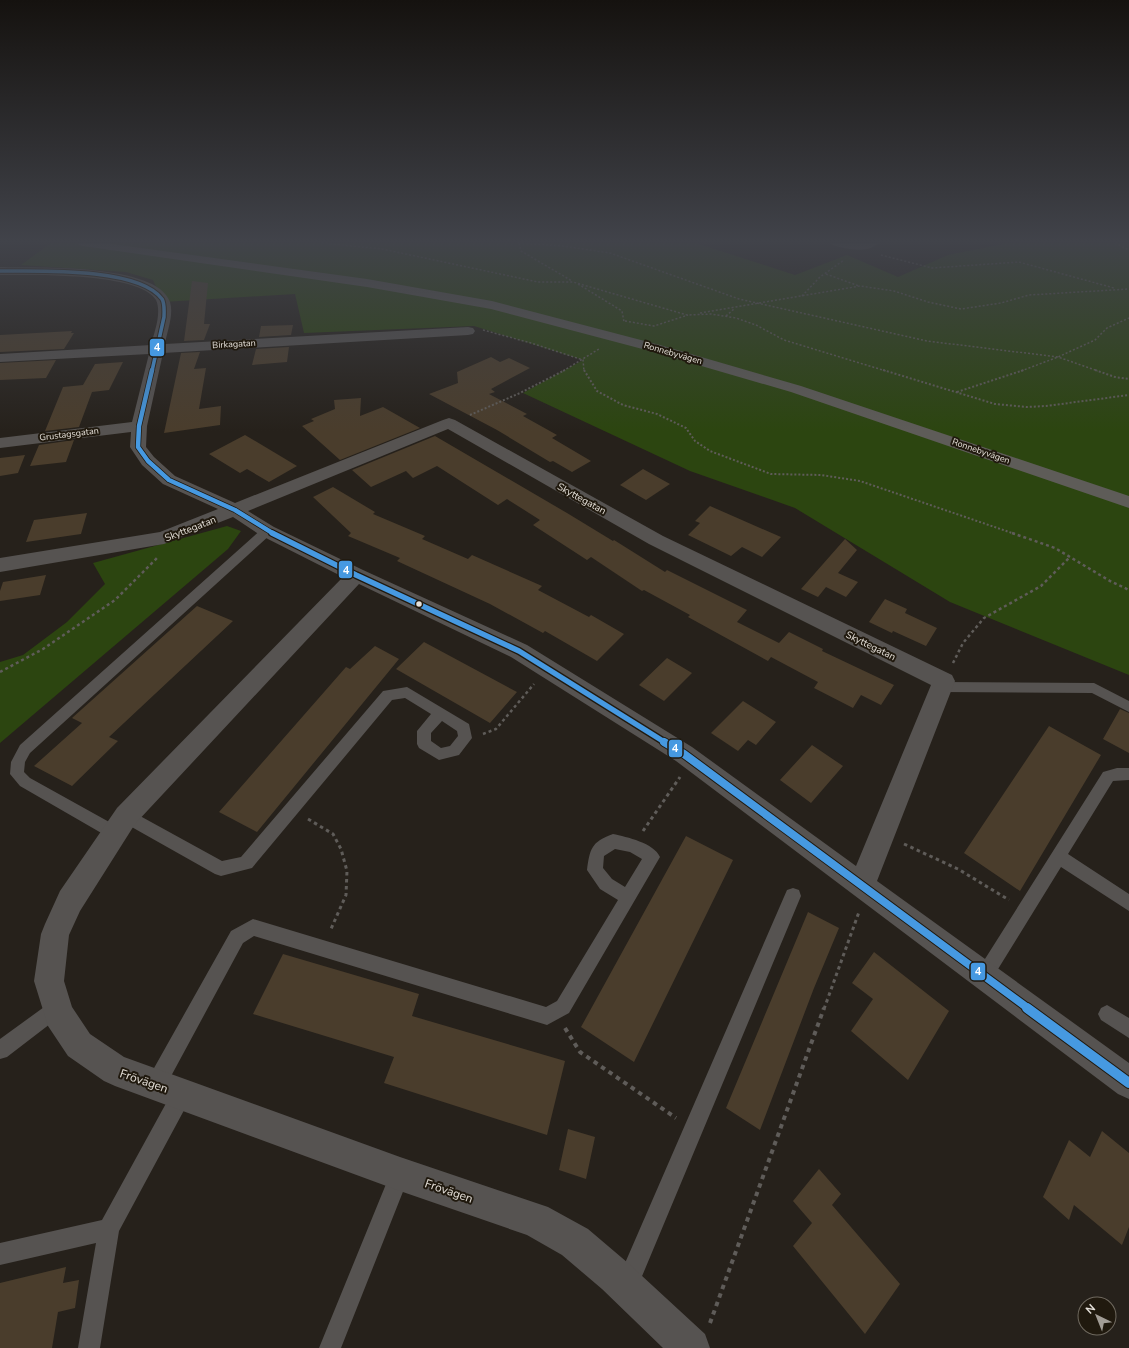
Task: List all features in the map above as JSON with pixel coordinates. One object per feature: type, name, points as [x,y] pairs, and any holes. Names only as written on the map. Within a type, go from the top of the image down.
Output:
[{"type":"main road","name":"Ronnebyvägen","points":[[495,306],[662,350],[796,389],[1129,502]]},
{"type":"street","points":[[165,306],[164,317],[139,426],[138,447],[148,461],[168,480],[235,510],[267,531],[356,575],[518,650],[692,760],[1129,1083]]},
{"type":"street","name":"Birkagatan","points":[[0,358],[468,331]]},
{"type":"street","name":"Skyttegatan","points":[[0,564],[164,538],[449,423],[656,540],[943,684]]},
{"type":"street","name":"Grustagsgatan","points":[[0,443],[139,426]]},
{"type":"street","name":"Frövägen","points":[[356,575],[121,825],[70,900],[55,934],[49,981],[59,1015],[80,1045],[115,1070],[400,1174],[535,1220],[575,1242],[626,1286],[691,1348]]},
{"type":"street","points":[[865,887],[882,834],[943,684]]},
{"type":"lane","points":[[267,531],[25,749],[18,762],[17,774],[25,782],[221,869],[246,863],[388,695],[407,692],[464,728],[464,738],[454,751],[439,754],[424,744],[424,731],[440,713]]},
{"type":"lane","points":[[943,684],[1094,688],[1129,707]]},
{"type":"lane","points":[[984,976],[1108,776],[1129,774]]},
{"type":"lane","points":[[89,1348],[109,1229],[169,1089],[237,937],[253,927],[547,1016],[563,1007],[628,898],[652,857],[633,846],[613,841],[597,852],[595,870],[606,884],[628,898]]},
{"type":"lane","points":[[1058,856],[1129,903]]},
{"type":"lane","points":[[626,1286],[793,896]]},
{"type":"lane","points":[[0,1050],[57,1008]]},
{"type":"lane","points":[[1108,1014],[1129,1029]]},
{"type":"lane","points":[[330,1348],[400,1174]]},
{"type":"lane","points":[[0,1254],[109,1229]]},
{"type":"path","points":[[615,306],[622,311],[625,321],[622,326]]},
{"type":"path","points":[[656,306],[687,315],[711,314],[725,316],[756,325],[784,340],[995,404],[1027,407],[1046,406],[1129,395]]},
{"type":"path","points":[[625,321],[654,326],[687,315],[749,306]]},
{"type":"path","points":[[770,306],[926,341],[1058,357],[1115,377],[1129,379]]},
{"type":"path","points":[[946,306],[961,309],[979,306]]},
{"type":"path","points":[[725,316],[735,308]]},
{"type":"path","points":[[957,392],[1016,373],[1058,357],[1095,340],[1106,328],[1129,318]]},
{"type":"path","points":[[468,331],[482,330],[531,343],[583,360]]},
{"type":"path","points":[[449,423],[521,393],[583,360],[600,348]]},
{"type":"path","points":[[583,360],[584,371],[597,391],[624,404],[657,414],[686,428],[695,441],[710,451],[771,474],[821,475],[860,481],[1054,548],[1110,581],[1129,590]]},
{"type":"path","points":[[0,672],[43,648],[115,600],[159,556]]},
{"type":"path","points":[[943,684],[962,643],[984,618],[1041,586],[1070,557]]},
{"type":"path","points":[[464,728],[481,735],[496,729],[548,669]]},
{"type":"path","points":[[633,846],[692,760]]},
{"type":"path","points":[[290,811],[318,824],[333,834],[342,848],[347,871],[346,896],[338,917],[321,948]]},
{"type":"path","points":[[882,834],[962,871],[987,885],[1024,911]]},
{"type":"path","points":[[710,1326],[865,887]]},
{"type":"path","points":[[555,1012],[580,1052],[693,1130]]},
{"type":"green space","points":[[298,306],[1129,306],[1129,675],[950,602],[795,508],[690,471],[523,393],[583,360],[474,326],[304,333]]},
{"type":"green space","points":[[227,526],[241,531],[228,549],[0,743],[0,662],[23,655],[67,622],[105,584],[93,563]]},
{"type":"building","points":[[189,306],[206,306],[204,324],[210,324],[204,340],[184,341]]},
{"type":"building","points":[[293,325],[291,335],[259,337],[261,326]]},
{"type":"building","points":[[72,331],[71,333],[74,333],[64,349],[0,352],[0,335]]},
{"type":"building","points":[[289,347],[287,362],[252,365],[256,349]]},
{"type":"building","points":[[200,352],[194,369],[206,368],[199,409],[221,406],[220,425],[164,433],[181,353]]},
{"type":"building","points":[[491,357],[500,362],[509,358],[530,368],[491,389],[495,392],[489,394],[527,414],[523,416],[557,435],[552,438],[591,461],[572,472],[553,461],[550,462],[497,430],[429,394],[458,383],[457,372]]},
{"type":"building","points":[[56,360],[46,378],[0,380],[0,363]]},
{"type":"building","points":[[123,362],[109,390],[92,392],[79,427],[45,431],[63,387],[83,385],[95,364]]},
{"type":"building","points":[[361,398],[360,416],[383,407],[420,428],[340,460],[302,426],[314,421],[311,419],[335,409],[334,400]]},
{"type":"building","points":[[245,435],[297,466],[269,482],[247,469],[240,473],[209,454]]},
{"type":"building","points":[[435,436],[613,541],[614,540],[665,572],[667,570],[747,610],[737,622],[779,643],[789,632],[823,649],[822,651],[894,685],[881,705],[861,695],[853,708],[814,688],[818,682],[771,657],[768,661],[688,617],[690,615],[644,590],[642,591],[591,557],[587,560],[533,525],[540,520],[507,499],[498,505],[437,466],[413,478],[406,471],[371,487],[352,470]]},
{"type":"building","points":[[74,440],[66,462],[30,466],[39,445]]},
{"type":"building","points":[[25,455],[18,473],[0,476],[0,458]]},
{"type":"building","points":[[643,469],[670,484],[646,500],[620,485]]},
{"type":"building","points":[[333,487],[375,512],[373,514],[425,536],[422,539],[468,559],[472,555],[542,586],[538,590],[589,617],[591,615],[624,634],[597,661],[545,631],[543,633],[490,604],[397,561],[400,558],[348,536],[351,533],[313,497]]},
{"type":"building","points":[[710,506],[781,537],[762,557],[742,547],[731,556],[688,535],[700,523],[695,521]]},
{"type":"building","points":[[87,513],[81,534],[26,542],[34,520]]},
{"type":"building","points":[[845,539],[857,550],[838,573],[858,582],[846,597],[826,587],[818,597],[801,589]]},
{"type":"building","points":[[46,575],[40,595],[0,601],[0,591],[3,582]]},
{"type":"building","points":[[885,599],[907,609],[905,613],[937,628],[926,646],[893,631],[892,633],[869,622]]},
{"type":"building","points":[[197,606],[233,621],[109,737],[118,741],[72,786],[34,766],[82,723],[72,718]]},
{"type":"building","points":[[424,642],[517,692],[490,723],[396,669]]},
{"type":"building","points":[[375,646],[399,659],[257,832],[219,812],[346,667],[350,669]]},
{"type":"building","points":[[667,658],[692,673],[664,701],[639,685]]},
{"type":"building","points":[[743,701],[776,722],[756,745],[748,740],[738,751],[711,733]]},
{"type":"building","points":[[1120,709],[1129,713],[1129,753],[1103,739]]},
{"type":"building","points":[[1049,726],[1101,755],[1020,891],[964,853]]},
{"type":"building","points":[[812,745],[843,766],[811,803],[780,780]]},
{"type":"building","points":[[686,836],[733,860],[634,1062],[581,1027]]},
{"type":"building","points":[[808,912],[839,928],[814,988],[760,1130],[726,1108]]},
{"type":"building","points":[[874,952],[949,1011],[908,1080],[851,1031],[873,999],[852,983]]},
{"type":"building","points":[[283,954],[419,994],[412,1016],[565,1061],[547,1135],[384,1083],[394,1057],[253,1014]]},
{"type":"building","points":[[568,1129],[595,1137],[586,1179],[559,1170]]},
{"type":"building","points":[[1102,1131],[1129,1153],[1129,1227],[1122,1245],[1074,1205],[1069,1220],[1043,1197],[1069,1140],[1090,1157]]},
{"type":"building","points":[[819,1169],[841,1194],[832,1205],[900,1284],[865,1334],[793,1246],[812,1223],[793,1201]]},
{"type":"building","points":[[66,1267],[63,1283],[79,1280],[75,1308],[58,1312],[52,1348],[0,1348],[0,1283]]},
{"type":"transit line","name":"4","points":[[164,306],[164,317],[139,426],[138,447],[148,461],[169,480],[235,510],[267,531],[356,575],[519,651],[684,754],[1129,1083]]}]
